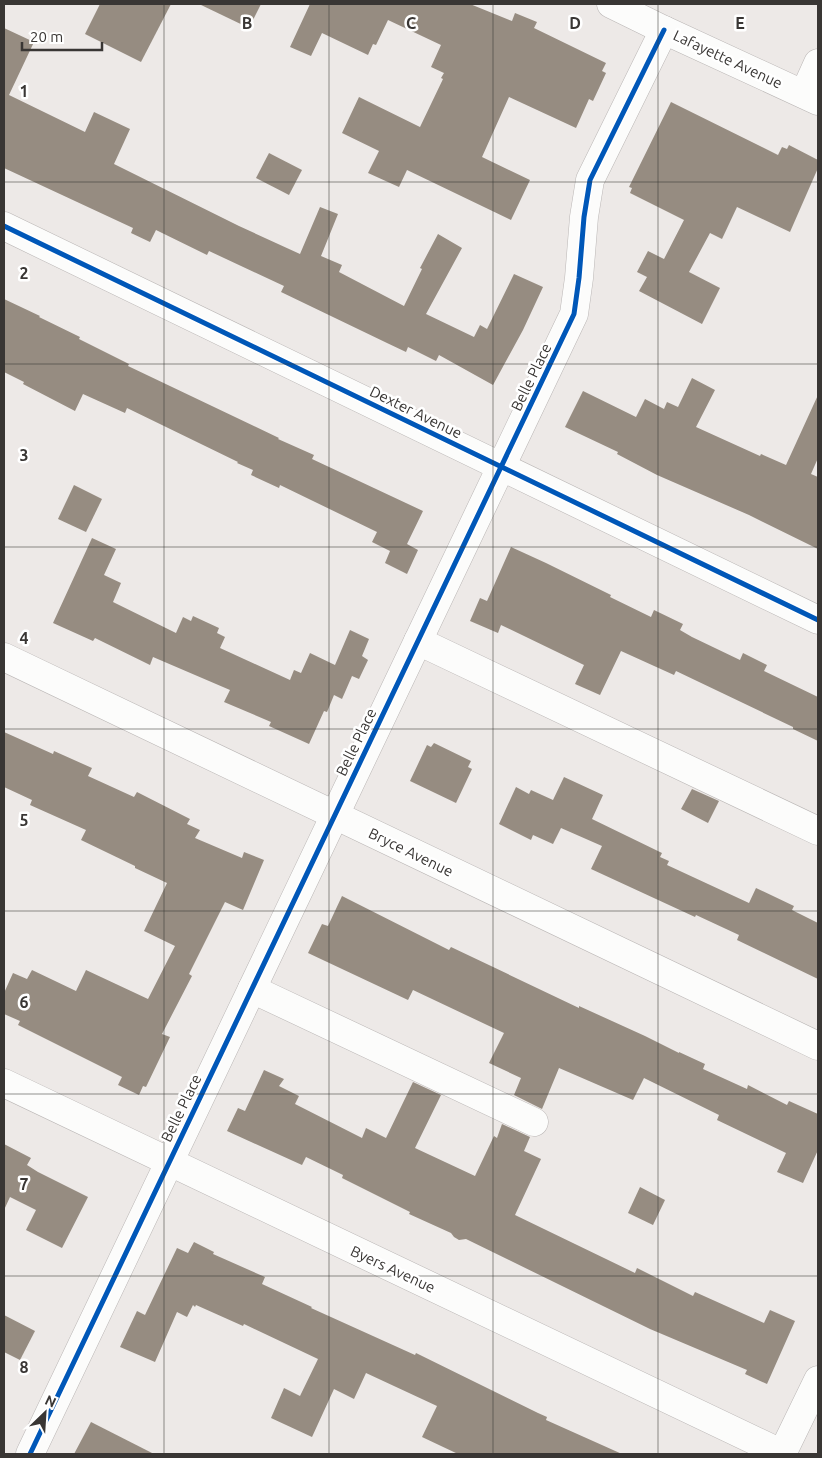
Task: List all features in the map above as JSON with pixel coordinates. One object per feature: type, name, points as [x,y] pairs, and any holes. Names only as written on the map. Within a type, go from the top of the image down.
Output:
[{"type":"street","name":"Lafayette Avenue","points":[[611,4],[811,97]]},
{"type":"street","name":"Belle Place","points":[[30,1454],[574,314],[584,217],[590,180],[664,30]]},
{"type":"street","points":[[811,97],[818,63]]},
{"type":"street","name":"Dexter Avenue","points":[[4,226],[818,620]]},
{"type":"street","points":[[418,641],[818,831]]},
{"type":"street","name":"Bryce Avenue","points":[[4,657],[818,1046]]},
{"type":"street","points":[[252,989],[534,1122]]},
{"type":"street","name":"Byers Avenue","points":[[4,1083],[782,1454]]},
{"type":"street","points":[[782,1454],[818,1380]]},
{"type":"building","points":[[100,4],[171,4],[141,62],[85,34]]},
{"type":"building","points":[[199,4],[261,4],[249,28]]},
{"type":"building","points":[[310,4],[470,4],[512,21],[515,13],[537,22],[534,28],[606,63],[602,71],[606,73],[593,101],[589,99],[576,128],[509,97],[482,157],[530,180],[511,220],[407,170],[399,187],[368,173],[379,151],[342,133],[359,97],[420,127],[443,79],[441,78],[444,73],[431,67],[441,45],[388,20],[376,45],[373,44],[368,55],[322,33],[311,56],[290,47]]},
{"type":"building","points":[[4,28],[34,42],[9,95],[85,132],[94,112],[130,129],[114,164],[300,254],[320,207],[338,214],[321,256],[342,265],[339,272],[404,306],[422,269],[420,268],[438,234],[462,248],[426,314],[474,337],[480,325],[487,329],[514,274],[543,287],[523,330],[493,385],[439,355],[436,361],[408,347],[406,352],[281,292],[284,286],[209,251],[207,255],[156,230],[150,242],[131,233],[133,228],[4,168]]},
{"type":"building","points":[[671,102],[778,155],[782,147],[787,149],[789,145],[818,160],[818,168],[790,232],[737,207],[722,239],[710,233],[689,272],[720,288],[702,324],[639,291],[647,277],[637,272],[648,251],[664,259],[684,220],[630,193],[632,188],[629,187]]},
{"type":"building","points":[[269,153],[302,170],[289,195],[256,178]]},
{"type":"building","points":[[4,299],[80,337],[79,339],[129,364],[128,366],[314,455],[312,459],[423,511],[407,544],[418,550],[407,574],[385,563],[390,551],[372,542],[377,532],[280,485],[279,488],[251,475],[253,470],[238,462],[127,408],[125,413],[83,394],[75,411],[4,372]]},
{"type":"building","points":[[692,378],[715,390],[696,427],[760,456],[761,454],[786,465],[818,395],[818,458],[811,474],[818,477],[818,549],[749,515],[657,475],[617,454],[618,452],[565,427],[583,391],[636,417],[645,399],[664,409],[667,402],[678,407]]},
{"type":"building","points":[[74,485],[102,499],[86,532],[58,519]]},
{"type":"building","points":[[92,538],[116,549],[104,575],[121,583],[113,602],[176,633],[183,617],[191,621],[193,616],[219,628],[217,633],[225,637],[220,648],[290,680],[294,670],[301,673],[310,653],[335,665],[350,630],[369,639],[362,656],[368,660],[359,679],[352,676],[342,699],[334,695],[327,712],[324,711],[309,744],[269,726],[271,722],[224,702],[230,690],[153,657],[150,665],[95,638],[93,641],[53,623]]},
{"type":"building","points":[[511,547],[611,595],[610,597],[651,617],[654,610],[683,624],[680,630],[740,660],[743,653],[767,665],[764,671],[818,697],[818,741],[793,729],[793,727],[676,671],[674,675],[621,651],[600,695],[575,684],[584,665],[501,625],[498,633],[470,621],[480,598],[487,601]]},
{"type":"building","points":[[4,732],[53,754],[54,751],[92,768],[88,776],[134,797],[137,792],[190,819],[187,824],[200,830],[195,838],[242,858],[244,852],[264,860],[243,910],[225,902],[189,974],[192,976],[162,1034],[170,1037],[146,1087],[143,1086],[139,1095],[118,1085],[122,1077],[18,1025],[20,1021],[4,1014],[4,993],[13,973],[27,979],[32,970],[76,991],[86,970],[148,999],[175,946],[144,931],[167,883],[81,840],[86,830],[30,805],[32,800],[4,787]]},
{"type":"building","points":[[434,743],[471,761],[468,767],[472,769],[456,803],[410,781],[427,745],[431,747]]},
{"type":"building","points":[[564,777],[603,795],[592,819],[662,853],[660,857],[669,861],[667,865],[749,903],[756,888],[794,906],[792,910],[818,923],[818,979],[737,940],[739,935],[591,869],[602,846],[561,828],[553,844],[533,835],[531,840],[499,824],[516,787],[529,794],[531,790],[553,800]]},
{"type":"building","points":[[692,789],[719,801],[708,823],[681,809]]},
{"type":"building","points":[[342,896],[449,950],[451,947],[579,1008],[579,1006],[705,1064],[703,1069],[747,1089],[748,1085],[787,1105],[789,1101],[818,1114],[818,1150],[803,1183],[777,1172],[786,1153],[717,1120],[719,1115],[644,1078],[633,1100],[559,1068],[542,1109],[514,1095],[521,1078],[489,1063],[504,1033],[413,990],[408,1000],[308,953],[322,924],[328,926]]},
{"type":"building","points":[[264,1070],[284,1079],[279,1086],[299,1096],[295,1104],[362,1138],[366,1128],[386,1138],[413,1082],[441,1095],[415,1148],[475,1176],[494,1136],[497,1138],[502,1124],[530,1137],[524,1151],[541,1159],[515,1215],[635,1273],[637,1268],[693,1296],[695,1292],[764,1323],[770,1310],[795,1321],[767,1384],[745,1374],[747,1370],[650,1329],[466,1239],[459,1240],[451,1233],[409,1214],[410,1212],[342,1178],[343,1175],[306,1157],[302,1165],[227,1131],[238,1108],[245,1111]]},
{"type":"building","points":[[4,1144],[31,1158],[27,1165],[38,1172],[88,1197],[62,1248],[26,1230],[36,1210],[10,1197],[4,1210]]},
{"type":"building","points":[[640,1187],[665,1200],[653,1225],[628,1213]]},
{"type":"building","points":[[194,1242],[214,1252],[213,1254],[265,1277],[262,1284],[415,1355],[416,1353],[547,1417],[546,1420],[622,1454],[458,1454],[422,1437],[437,1406],[366,1373],[354,1399],[334,1389],[312,1437],[271,1418],[284,1388],[300,1396],[318,1359],[244,1324],[243,1326],[196,1305],[195,1307],[193,1305],[187,1317],[177,1312],[155,1362],[120,1347],[137,1311],[145,1315],[177,1248],[188,1253]]},
{"type":"building","points":[[4,1315],[35,1331],[20,1360],[4,1352]]},
{"type":"building","points":[[91,1422],[154,1454],[74,1454]]},
{"type":"cycle path","points":[[30,1454],[574,314],[584,217],[590,180],[664,30]]},
{"type":"cycle path","points":[[4,226],[818,620]]}]
